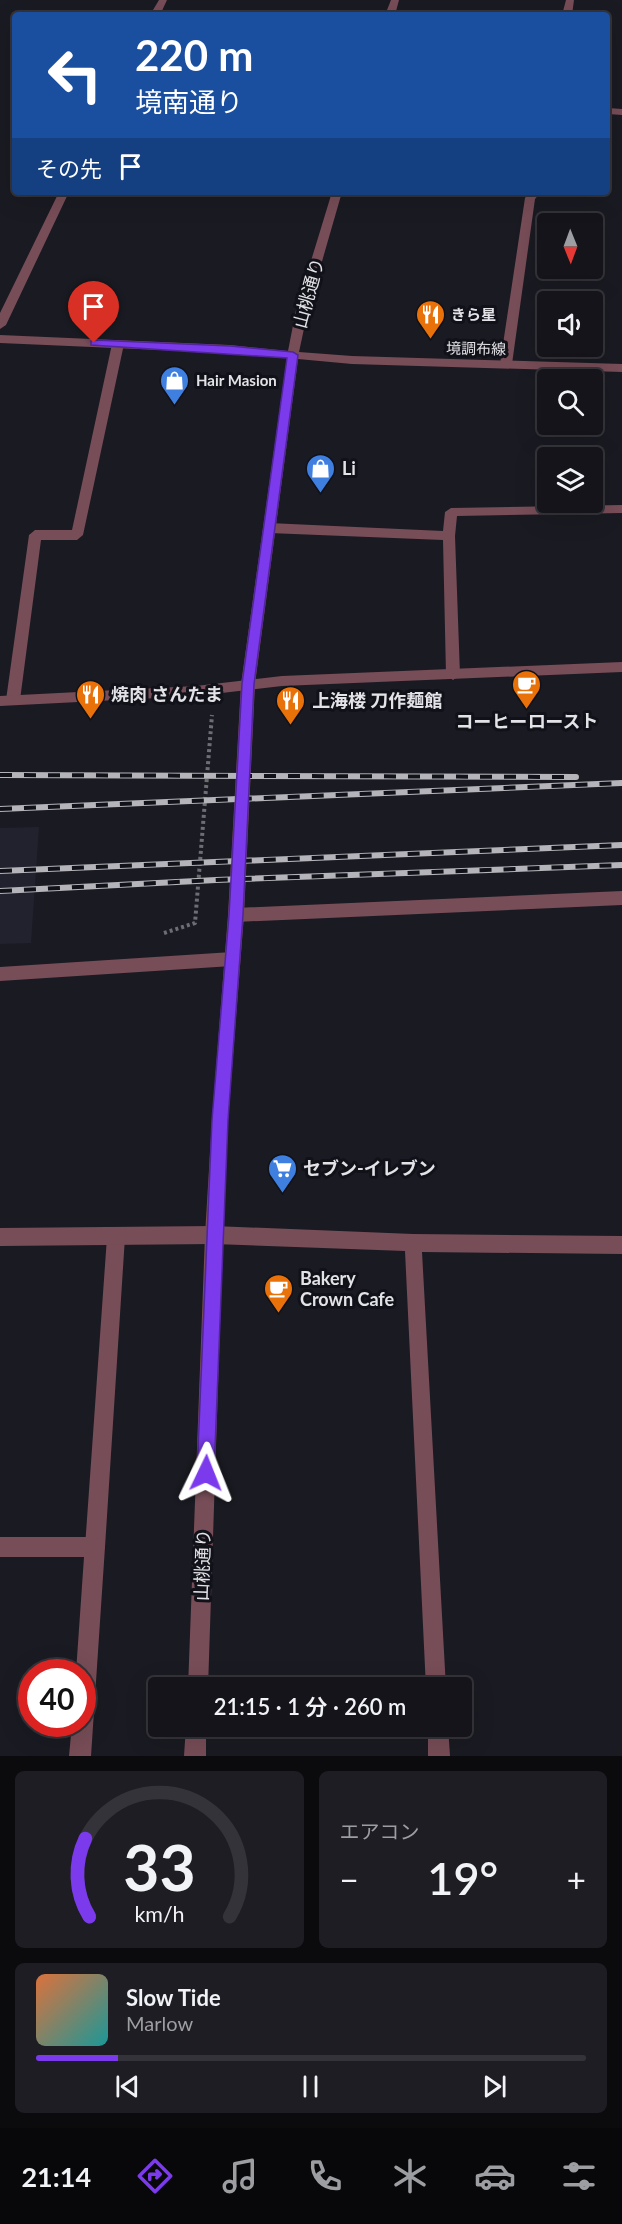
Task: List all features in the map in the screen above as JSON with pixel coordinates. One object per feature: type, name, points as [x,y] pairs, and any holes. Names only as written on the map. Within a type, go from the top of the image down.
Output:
[{"type":"street","points":[[0,325],[63,195]]},
{"type":"street","name":"山桃通り","points":[[198,1677],[214,1235],[236,915],[248,684],[293,355],[302,310],[336,195]]},
{"type":"street","points":[[506,364],[530,198],[533,195]]},
{"type":"street","name":"境調布線","points":[[0,339],[230,349],[352,360],[622,368]]},
{"type":"street","points":[[118,344],[77,535],[35,535],[6,700],[196,691],[248,684],[622,667]]},
{"type":"street","points":[[453,675],[449,536],[451,512],[622,509]]},
{"type":"street","points":[[269,528],[449,536]]},
{"type":"street","points":[[236,915],[622,898]]},
{"type":"street","points":[[0,974],[232,959]]},
{"type":"street","points":[[0,1237],[214,1235],[413,1243],[622,1245]]},
{"type":"street","points":[[80,1756],[116,1237]]},
{"type":"street","points":[[413,1243],[435,1677]]},
{"type":"street","points":[[0,1547],[95,1547]]},
{"type":"street","points":[[195,1756],[196,1737]]},
{"type":"street","points":[[439,1737],[440,1756]]},
{"type":"path","points":[[161,934],[195,923],[212,714]]},
{"type":"shaded area","points":[[39,827],[31,943],[0,944],[0,828]]},
{"type":"railway","points":[[0,775],[576,777]]},
{"type":"railway","points":[[0,809],[622,783]]},
{"type":"railway","points":[[0,871],[622,845]]},
{"type":"railway","points":[[0,891],[216,880],[622,865]]},
{"type":"place","name":"きら星","points":[[430,340]]},
{"type":"place","name":"Hair Masion","points":[[175,406]]},
{"type":"place","name":"Li","points":[[321,494]]},
{"type":"place","name":"コーヒーロースト","points":[[527,710]]},
{"type":"place","name":"焼肉 さんたま","points":[[90,720]]},
{"type":"place","name":"上海楼 刀作麺館","points":[[291,726]]},
{"type":"place","name":"セブン-イレブン","points":[[282,1194]]},
{"type":"place","name":"Bakery Crown Cafe","points":[[279,1314]]},
{"type":"route","points":[[94,343],[230,349],[293,355],[248,684],[236,915],[220,1120],[206,1473]]}]
